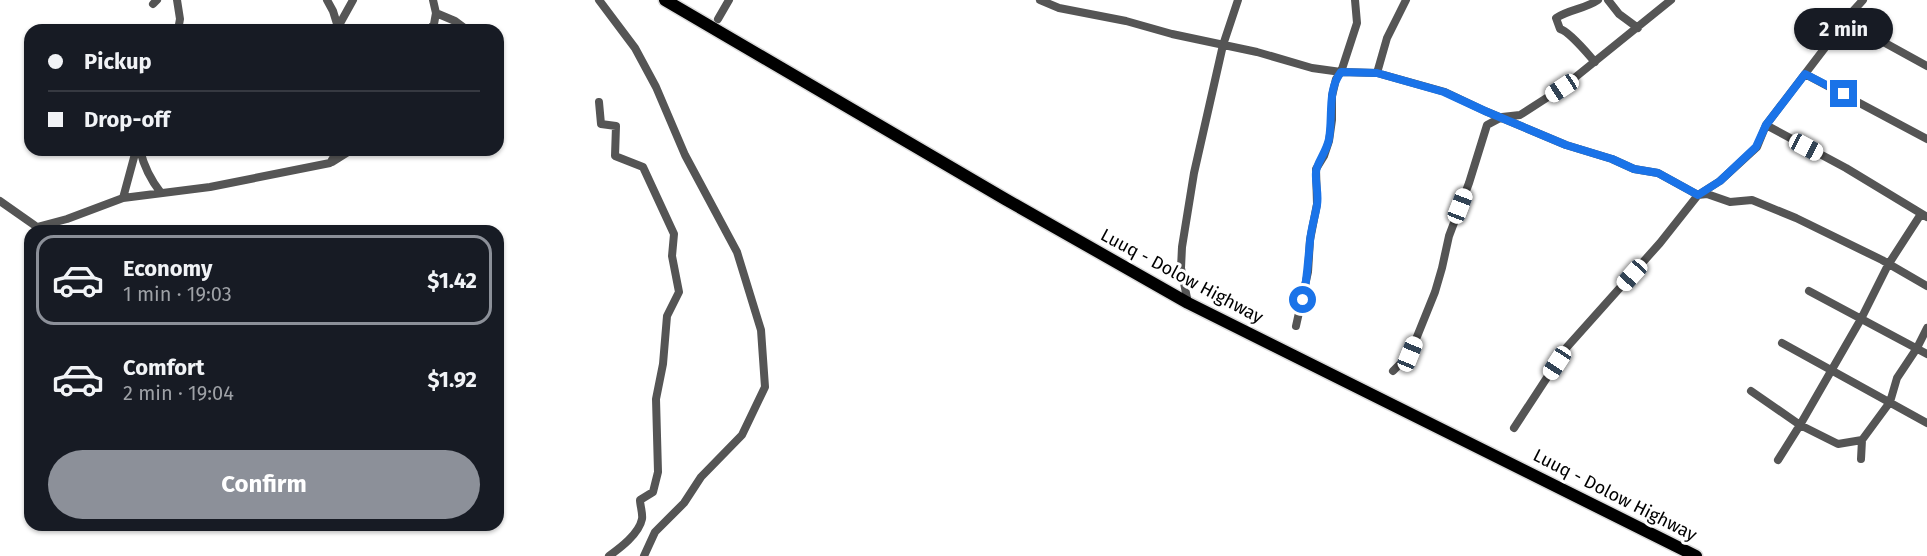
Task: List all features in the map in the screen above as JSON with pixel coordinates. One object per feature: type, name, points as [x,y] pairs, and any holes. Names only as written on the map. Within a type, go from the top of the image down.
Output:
[{"type":"main road","name":"Luuq - Dolow Highway","points":[[665,0],[1188,303],[1696,555]]},
{"type":"street","points":[[177,0],[179,24]]},
{"type":"street","points":[[327,0],[337,24]]},
{"type":"street","points":[[340,24],[354,0]]},
{"type":"street","points":[[433,0],[436,13],[434,24]]},
{"type":"street","points":[[599,0],[635,48],[656,87],[685,155],[737,252],[761,330],[765,387],[742,435],[701,477],[684,503],[655,532],[644,556]]},
{"type":"street","points":[[718,19],[729,0]]},
{"type":"street","points":[[1040,0],[1059,8],[1126,21],[1172,34],[1257,52],[1312,68],[1377,73],[1444,92],[1566,145],[1612,159],[1634,169],[1658,173],[1698,195],[1707,194],[1730,202],[1752,200],[1823,230],[1927,286]]},
{"type":"street","points":[[1055,0],[1059,8]]},
{"type":"street","points":[[1188,303],[1181,268],[1182,247],[1194,173],[1222,45],[1238,0]]},
{"type":"street","points":[[1296,326],[1308,272],[1310,240],[1317,204],[1316,169],[1329,141],[1332,96],[1356,23],[1355,0]]},
{"type":"street","points":[[1377,73],[1387,38],[1406,0]]},
{"type":"street","points":[[1595,62],[1576,44],[1567,31],[1560,29],[1557,18],[1565,12],[1591,5],[1598,0]]},
{"type":"street","points":[[1608,0],[1619,14],[1638,28]]},
{"type":"street","points":[[1393,370],[1410,354],[1435,292],[1449,236],[1487,124],[1502,117],[1520,115],[1562,88],[1671,0]]},
{"type":"street","points":[[1514,428],[1567,347],[1660,243],[1698,195],[1720,181],[1756,147],[1766,125],[1863,0]]},
{"type":"street","points":[[436,13],[459,24]]},
{"type":"street","points":[[1848,17],[1867,33],[1927,66]]},
{"type":"street","points":[[1805,74],[1927,139]]},
{"type":"street","points":[[599,102],[601,124],[616,126],[615,156],[643,167],[674,234],[672,256],[679,292],[667,316],[663,364],[656,399],[658,472],[653,492],[640,500],[642,520],[633,535],[621,548],[609,556]]},
{"type":"street","points":[[1766,125],[1877,186],[1924,215],[1888,265],[1860,319],[1779,460]]},
{"type":"street","points":[[123,198],[136,156]]},
{"type":"street","points":[[140,156],[151,181],[161,193]]},
{"type":"street","points":[[330,163],[334,156]]},
{"type":"street","points":[[44,225],[123,198],[210,187],[330,163],[341,156]]},
{"type":"street","points":[[0,201],[34,225]]},
{"type":"street","points":[[1809,291],[1927,354]]},
{"type":"street","points":[[1861,459],[1862,440],[1890,402],[1897,378],[1927,328]]},
{"type":"street","points":[[1782,343],[1927,423]]},
{"type":"street","points":[[1751,391],[1800,425],[1838,444],[1862,440]]},
{"type":"route","points":[[1303,300],[1317,204],[1316,169],[1329,141],[1332,96],[1336,79],[1341,72],[1377,73],[1444,92],[1566,145],[1612,159],[1634,169],[1658,173],[1698,195],[1720,181],[1756,147],[1766,125],[1805,74],[1844,94]]}]
